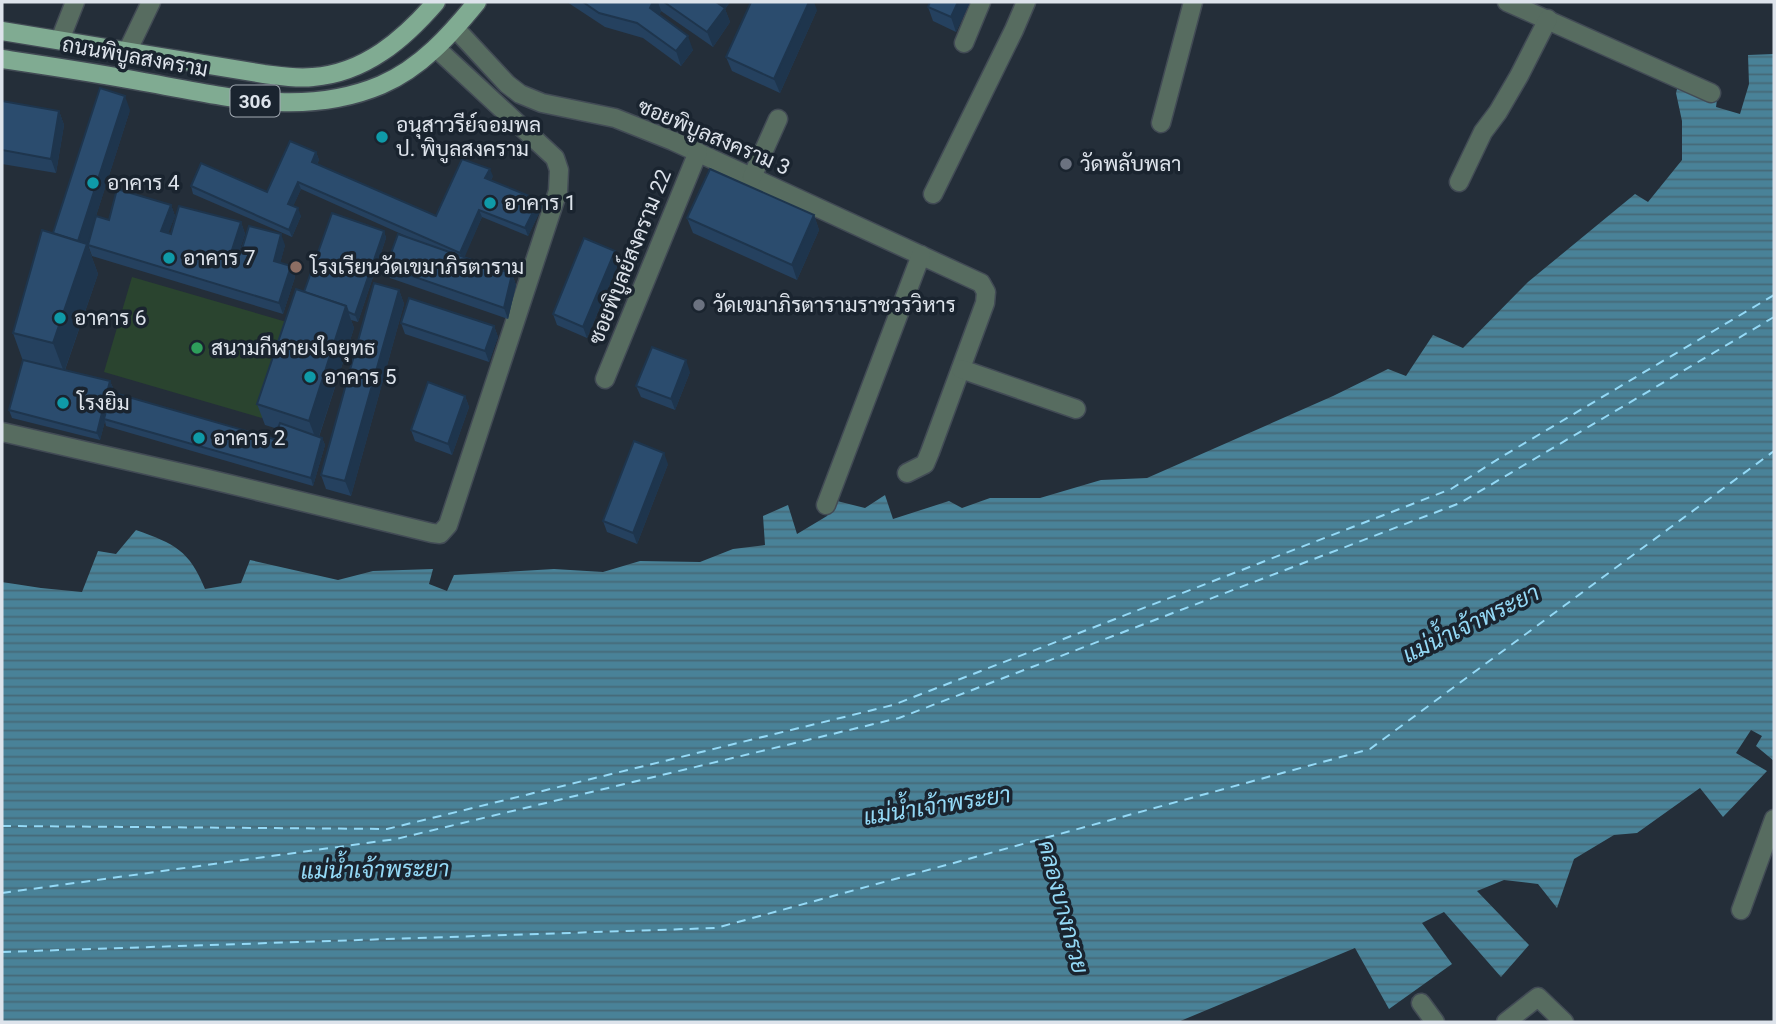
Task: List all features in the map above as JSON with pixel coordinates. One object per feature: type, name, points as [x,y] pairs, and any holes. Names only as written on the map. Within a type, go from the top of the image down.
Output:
[{"type":"main road","name":"ถนนพิบูลสงคราม","points":[[2,31],[264,74],[293,78],[316,77],[342,72],[380,54],[415,27],[436,2]]},
{"type":"main road","name":"ถนนพิบูลสงคราม","points":[[2,59],[252,101],[287,103],[334,99],[382,85],[409,69],[436,48],[477,2]]},
{"type":"street","points":[[60,40],[75,2]]},
{"type":"street","points":[[127,52],[151,2]]},
{"type":"street","points":[[964,43],[981,2]]},
{"type":"street","points":[[933,194],[1026,2]]},
{"type":"street","points":[[1161,123],[1194,2]]},
{"type":"street","points":[[1507,2],[1711,93]]},
{"type":"street","points":[[1460,182],[1483,132],[1519,76],[1548,19]]},
{"type":"street","name":"ซอยพิบูลสงคราม 3","points":[[455,28],[507,84],[526,97],[542,103],[615,118],[698,152],[981,283],[986,292],[985,303],[961,369]]},
{"type":"street","points":[[2,432],[440,534],[448,525],[558,191],[559,170],[555,158],[436,48]]},
{"type":"street","points":[[521,126],[526,97]]},
{"type":"street","points":[[752,177],[778,119]]},
{"type":"street","name":"ซอยพิบูลย์สงคราม 22","points":[[605,379],[698,152]]},
{"type":"street","points":[[826,505],[921,255]]},
{"type":"street","points":[[907,473],[925,464],[961,369],[1076,409]]},
{"type":"street","points":[[1741,910],[1774,819]]},
{"type":"street","points":[[1506,1022],[1538,997],[1564,1022]]},
{"type":"street","points":[[1421,1003],[1435,1022]]},
{"type":"green space","name":"สนามกีฬายงใจยุทธ","points":[[132,277],[290,323],[262,418],[104,372]]},
{"type":"water","points":[[1774,54],[1774,761],[1756,746],[1762,736],[1751,730],[1736,753],[1767,771],[1723,817],[1700,788],[1637,833],[1614,835],[1574,859],[1557,908],[1538,884],[1504,880],[1477,891],[1529,945],[1501,977],[1444,912],[1422,923],[1452,964],[1389,1009],[1355,948],[1178,1022],[2,1022],[2,582],[82,592],[98,551],[116,554],[136,530],[179,550],[193,565],[205,589],[241,583],[250,560],[338,580],[373,571],[433,569],[429,584],[447,591],[454,575],[554,569],[603,572],[640,561],[700,562],[733,549],[765,545],[763,516],[788,505],[797,534],[827,516],[837,501],[865,508],[885,495],[893,519],[949,501],[962,508],[990,498],[1040,498],[1101,480],[1147,478],[1388,369],[1406,376],[1433,335],[1463,348],[1528,282],[1635,194],[1648,202],[1682,160],[1682,121],[1676,93],[1680,78],[1718,92],[1716,107],[1740,114],[1749,84],[1748,55]]},
{"type":"building","points":[[583,2],[653,2],[650,8],[688,36],[676,51],[637,23],[599,13]]},
{"type":"building","points":[[664,2],[716,2],[725,8],[707,32]]},
{"type":"building","points":[[751,2],[809,2],[774,79],[726,57]]},
{"type":"building","points":[[930,2],[958,2],[951,17],[928,7]]},
{"type":"building","points":[[100,88],[125,96],[78,241],[53,233]]},
{"type":"building","points":[[2,101],[59,111],[51,159],[2,150]]},
{"type":"building","name":"อาคาร 1","points":[[290,141],[316,152],[312,162],[436,216],[462,159],[490,169],[485,178],[539,200],[525,228],[479,210],[460,253],[298,182],[288,204],[298,208],[289,230],[191,186],[201,163],[267,192]]},
{"type":"building","points":[[710,169],[814,215],[792,265],[687,218]]},
{"type":"building","name":"อาคาร 7","points":[[117,189],[171,205],[161,231],[171,234],[179,206],[241,222],[232,250],[241,252],[249,226],[281,234],[274,261],[291,266],[279,303],[88,245],[96,216],[109,220]]},
{"type":"building","points":[[332,213],[384,231],[355,315],[348,312],[346,306],[304,292]]},
{"type":"building","points":[[42,230],[87,244],[53,343],[13,333]]},
{"type":"building","points":[[398,234],[512,274],[504,308],[386,267]]},
{"type":"building","points":[[584,238],[615,251],[583,327],[553,314]]},
{"type":"building","points":[[374,283],[399,290],[345,481],[321,475]]},
{"type":"building","name":"อาคาร 5","points":[[296,289],[346,306],[309,421],[257,404]]},
{"type":"building","points":[[409,298],[494,326],[485,351],[401,323]]},
{"type":"building","points":[[652,347],[686,360],[671,399],[636,386]]},
{"type":"building","name":"โรงยิม","points":[[23,360],[110,381],[97,433],[9,410]]},
{"type":"building","points":[[428,382],[465,396],[448,444],[411,430]]},
{"type":"building","name":"อาคาร 2","points":[[111,392],[274,439],[280,423],[322,438],[311,478],[104,419]]},
{"type":"building","points":[[634,441],[664,453],[633,533],[603,521]]},
{"type":"ferry route","points":[[2,826],[387,829],[893,705],[1451,489],[1774,295]]},
{"type":"ferry route","points":[[2,893],[396,839],[899,718],[1460,503],[1774,317]]},
{"type":"ferry route","points":[[2,952],[716,928],[1370,749],[1774,451]]},
{"type":"place","name":"อนุสาวรีย์จอมพล ป. พิบูลสงคราม","points":[[382,137]]},
{"type":"place","name":"วัดพลับพลา","points":[[1066,164]]},
{"type":"place","name":"อาคาร 4","points":[[93,183]]},
{"type":"place","name":"อาคาร 1","points":[[490,203]]},
{"type":"place","name":"อาคาร 7","points":[[169,258]]},
{"type":"place","name":"โรงเรียนวัดเขมาภิรตาราม","points":[[296,267]]},
{"type":"place","name":"วัดเขมาภิรตารามราชวรวิหาร","points":[[699,305]]},
{"type":"place","name":"อาคาร 6","points":[[60,318]]},
{"type":"place","name":"สนามกีฬายงใจยุทธ","points":[[197,348]]},
{"type":"place","name":"อาคาร 5","points":[[310,377]]},
{"type":"place","name":"โรงยิม","points":[[63,403]]},
{"type":"place","name":"อาคาร 2","points":[[199,438]]},
{"type":"water label","name":"แม่น้ำเจ้าพระยา","points":[[1471,624]]},
{"type":"water label","name":"แม่น้ำเจ้าพระยา","points":[[937,806]]},
{"type":"water label","name":"แม่น้ำเจ้าพระยา","points":[[375,870]]},
{"type":"water label","name":"คลองบางกรวย","points":[[1063,907]]}]
